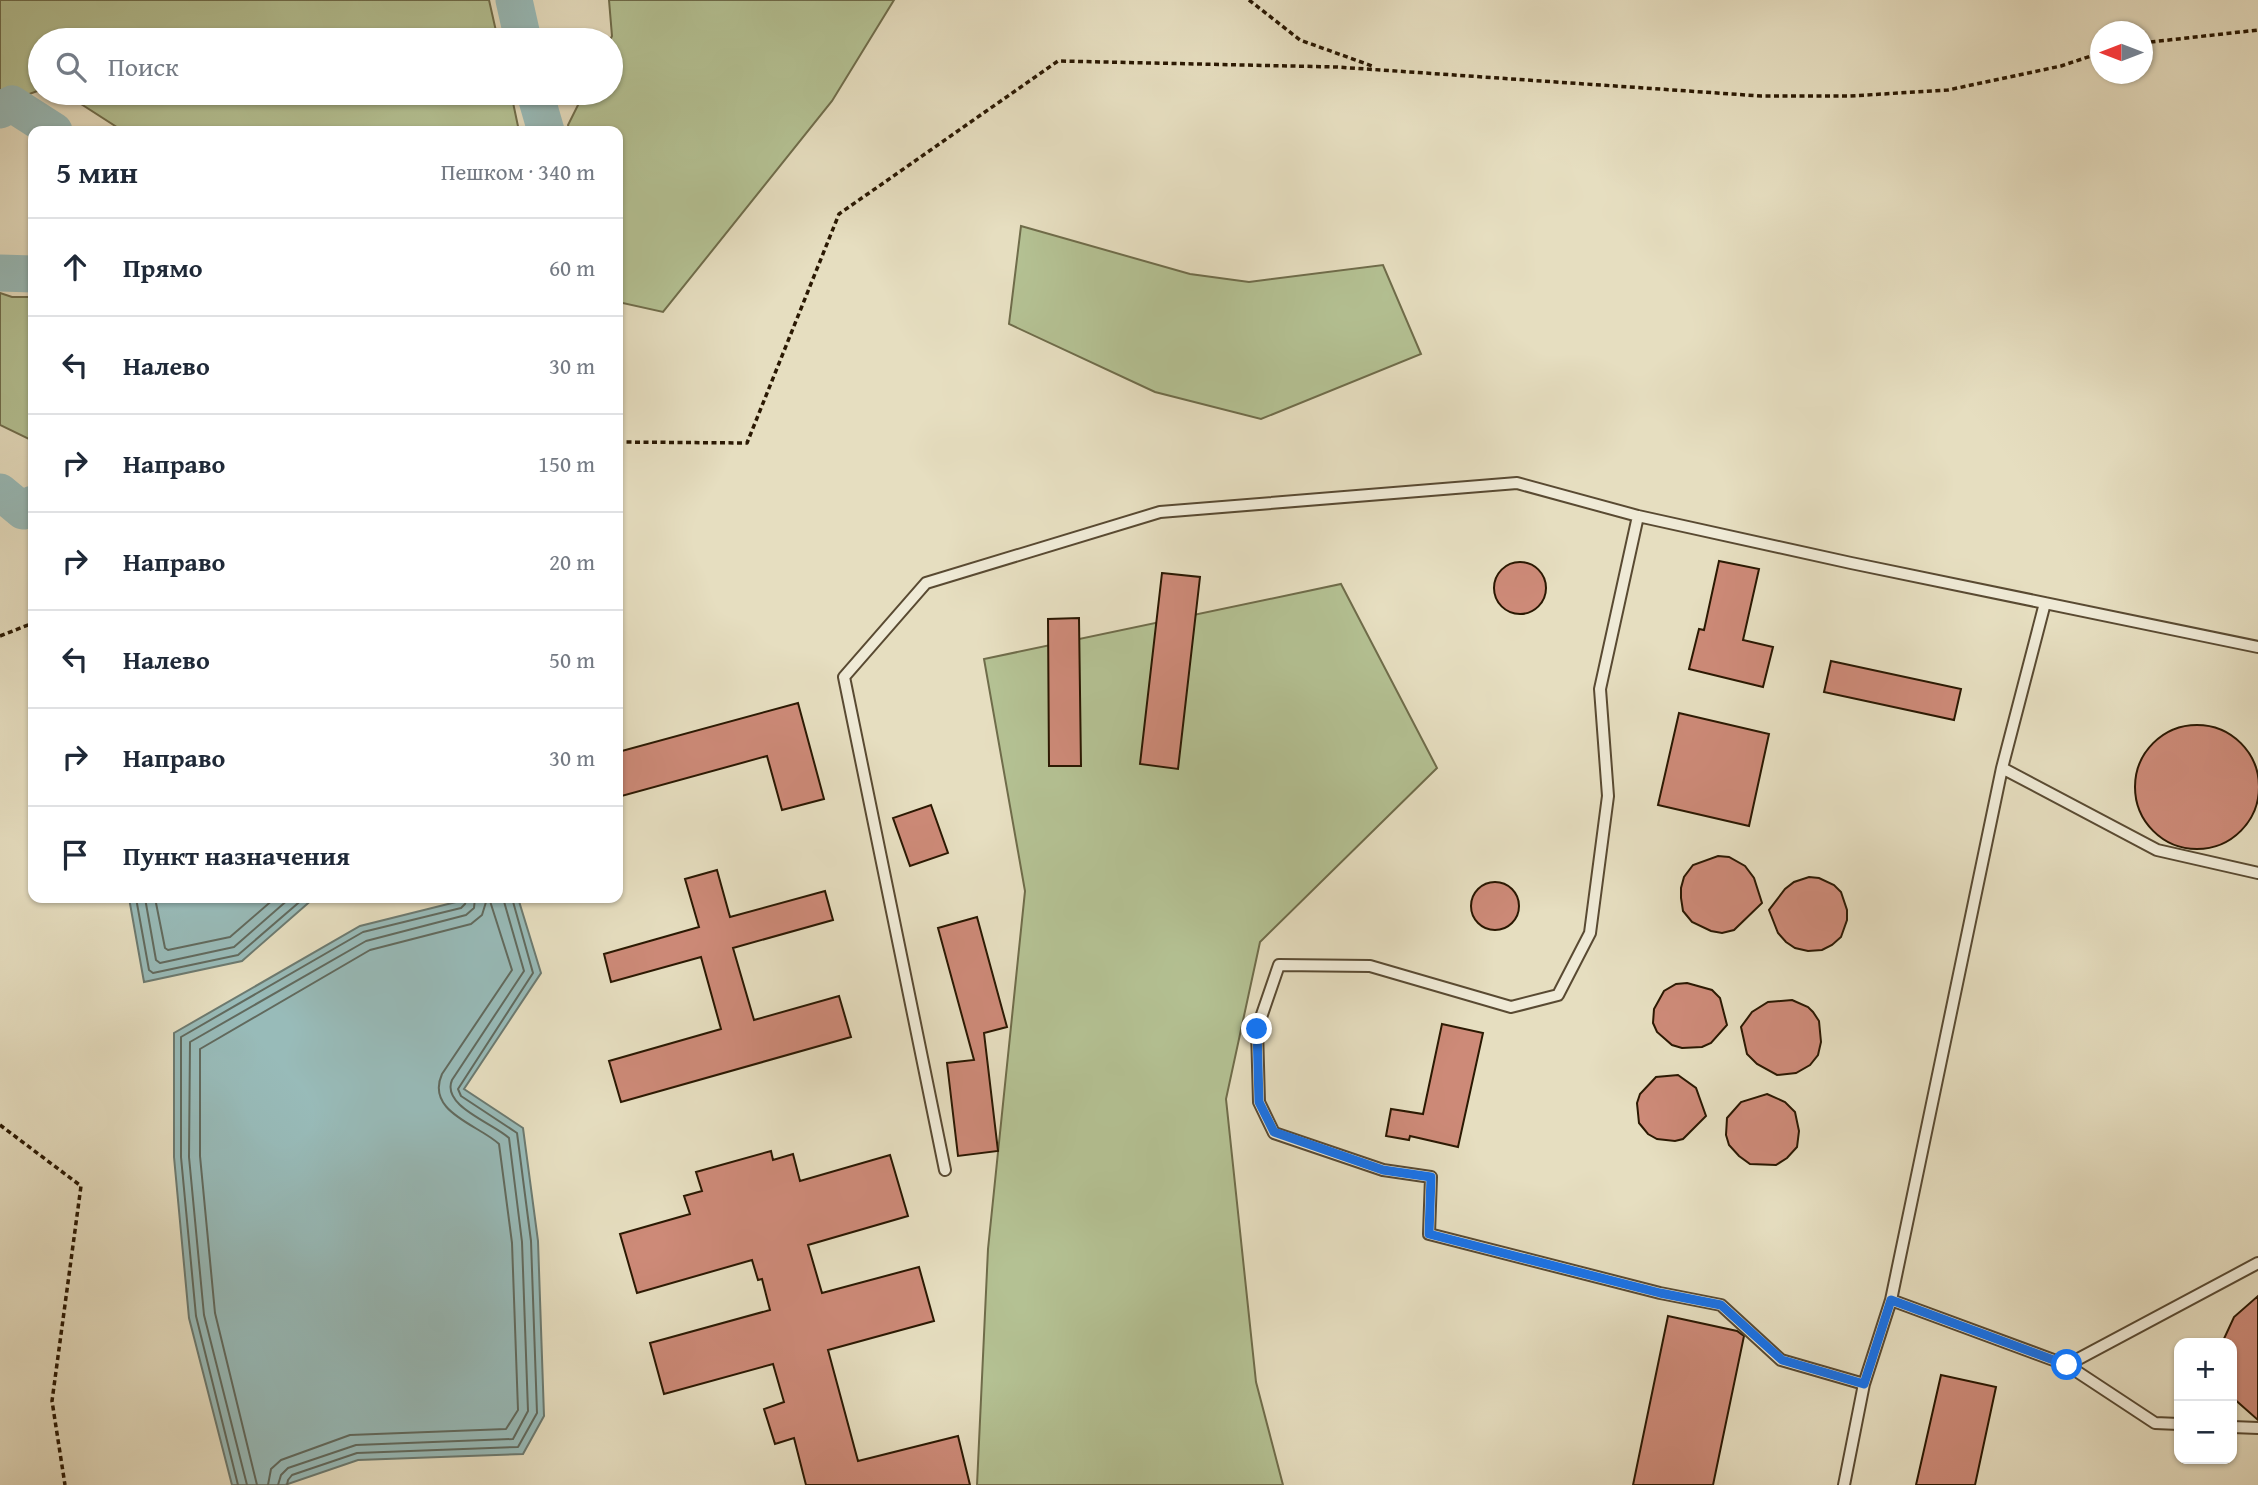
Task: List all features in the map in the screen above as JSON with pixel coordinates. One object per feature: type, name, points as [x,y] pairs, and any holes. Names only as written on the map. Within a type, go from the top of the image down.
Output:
[{"type":"lane","points":[[945,1170],[844,677],[926,583],[1160,513],[1517,483],[1638,516],[2258,647]]},
{"type":"lane","points":[[1638,516],[1600,689],[1608,796],[1590,933],[1558,995],[1511,1007],[1370,966],[1279,965],[1257,1029],[1259,1102],[1274,1132],[1383,1170],[1431,1177],[1429,1234],[1660,1293],[1721,1305],[1782,1360],[1864,1384]]},
{"type":"lane","points":[[1844,1485],[1864,1384],[1891,1300],[2001,768],[2045,603]]},
{"type":"lane","points":[[2001,768],[2157,850],[2258,873]]},
{"type":"lane","points":[[2067,1365],[2258,1263]]},
{"type":"lane","points":[[1891,1300],[2067,1365],[2155,1423],[2174,1424]]},
{"type":"lane","points":[[2237,1427],[2258,1428]]},
{"type":"path","points":[[1250,0],[1300,40],[1352,61],[1385,70]]},
{"type":"path","points":[[2153,42],[2258,30]]},
{"type":"path","points":[[623,442],[747,443],[839,214],[1058,61],[1385,70],[1761,96],[1850,96],[1948,90],[2061,66],[2090,57]]},
{"type":"path","points":[[0,636],[28,624]]},
{"type":"path","points":[[0,1125],[81,1186],[52,1401],[65,1485]]},
{"type":"green space","points":[[0,0],[489,0],[495,28],[28,28],[28,94],[0,105]]},
{"type":"green space","points":[[609,0],[894,0],[832,101],[663,312],[623,303],[623,126],[568,125],[578,105],[623,105],[623,28],[611,28]]},
{"type":"green space","points":[[83,105],[514,105],[518,126],[115,126]]},
{"type":"green space","points":[[1021,226],[1190,274],[1249,282],[1383,265],[1421,354],[1261,419],[1155,392],[1009,324]]},
{"type":"green space","points":[[0,293],[12,297],[28,297],[28,439],[0,425]]},
{"type":"green space","points":[[1341,584],[1437,768],[1260,942],[1226,1099],[1256,1382],[1283,1485],[977,1485],[988,1249],[1025,891],[984,659]]},
{"type":"water","points":[[130,903],[308,903],[242,961],[144,982]]},
{"type":"water","points":[[452,903],[520,903],[541,973],[464,1089],[523,1128],[538,1241],[544,1416],[523,1454],[358,1460],[285,1485],[232,1485],[189,1318],[174,1157],[174,1033],[360,926]]},
{"type":"building","points":[[1719,561],[1759,569],[1743,640],[1773,647],[1763,687],[1689,669],[1699,629],[1704,630]]},
{"type":"building","points":[[1520,562],[1530,564],[1538,570],[1544,578],[1544,598],[1538,606],[1530,612],[1520,614],[1510,612],[1502,606],[1496,598],[1494,588],[1496,578],[1502,570],[1510,564]]},
{"type":"building","points":[[1162,573],[1200,577],[1178,769],[1140,764]]},
{"type":"building","points":[[1079,618],[1081,766],[1049,766],[1048,619]]},
{"type":"building","points":[[1831,661],[1961,689],[1954,720],[1824,692]]},
{"type":"building","points":[[798,703],[824,799],[782,810],[767,756],[623,796],[623,751]]},
{"type":"building","points":[[1679,713],[1769,734],[1749,826],[1658,805]]},
{"type":"building","points":[[2197,725],[2221,730],[2241,743],[2254,763],[2259,787],[2254,811],[2241,831],[2221,844],[2197,849],[2173,844],[2153,831],[2140,811],[2135,787],[2140,763],[2153,743],[2173,730]]},
{"type":"building","points":[[931,805],[948,853],[910,866],[893,818]]},
{"type":"building","points":[[1718,856],[1729,857],[1745,866],[1754,878],[1762,903],[1734,930],[1722,933],[1692,922],[1683,911],[1681,898],[1684,877],[1693,865]]},
{"type":"building","points":[[717,870],[730,917],[825,891],[833,920],[733,948],[754,1020],[839,996],[851,1037],[621,1102],[609,1061],[721,1029],[701,957],[611,982],[604,954],[699,927],[685,879]]},
{"type":"building","points":[[1809,877],[1834,885],[1841,892],[1847,910],[1847,920],[1841,937],[1822,950],[1808,951],[1795,948],[1786,942],[1778,933],[1769,910],[1785,889],[1794,882]]},
{"type":"building","points":[[1495,882],[1512,889],[1519,906],[1512,923],[1495,930],[1478,923],[1471,906],[1478,889]]},
{"type":"building","points":[[977,917],[1007,1027],[984,1033],[998,1151],[958,1156],[947,1063],[974,1060],[938,928]]},
{"type":"building","points":[[1687,983],[1712,990],[1720,998],[1727,1025],[1711,1043],[1702,1047],[1682,1048],[1672,1045],[1657,1032],[1653,1023],[1654,1009],[1664,991],[1676,984]]},
{"type":"building","points":[[1792,1000],[1813,1012],[1819,1021],[1821,1042],[1818,1055],[1810,1065],[1796,1073],[1777,1075],[1757,1064],[1747,1054],[1741,1027],[1752,1012],[1768,1002]]},
{"type":"building","points":[[1442,1024],[1483,1033],[1458,1147],[1410,1136],[1409,1140],[1386,1136],[1391,1109],[1423,1114]]},
{"type":"building","points":[[1678,1075],[1696,1088],[1706,1116],[1683,1139],[1657,1139],[1648,1134],[1639,1123],[1637,1103],[1640,1094],[1656,1077]]},
{"type":"building","points":[[1767,1094],[1785,1102],[1795,1112],[1799,1131],[1797,1147],[1776,1165],[1750,1164],[1729,1145],[1726,1135],[1727,1118],[1741,1102]]},
{"type":"building","points":[[771,1151],[773,1160],[793,1154],[800,1181],[890,1155],[908,1216],[808,1245],[822,1293],[919,1267],[934,1321],[828,1350],[858,1461],[958,1436],[970,1485],[806,1485],[794,1438],[775,1444],[764,1409],[784,1402],[773,1364],[664,1394],[650,1343],[770,1310],[762,1279],[758,1280],[752,1260],[637,1293],[620,1234],[690,1214],[684,1196],[702,1191],[696,1172]]},
{"type":"building","points":[[2258,1296],[2258,1420],[2237,1401],[2237,1338],[2224,1338],[2234,1317]]},
{"type":"building","points":[[1668,1316],[1737,1331],[1744,1336],[1713,1485],[1633,1485]]},
{"type":"building","points":[[1941,1375],[1996,1387],[1975,1485],[1916,1485]]},
{"type":"waterway","points":[[514,0],[520,28]]},
{"type":"waterway","points":[[0,110],[12,104],[46,126]]},
{"type":"waterway","points":[[538,105],[545,126]]},
{"type":"waterway","points":[[0,273],[28,274]]},
{"type":"waterway","points":[[0,492],[23,511],[28,508]]},
{"type":"route","points":[[1257,1029],[1259,1102],[1274,1132],[1383,1170],[1431,1177],[1429,1234],[1660,1293],[1721,1305],[1782,1360],[1864,1384],[1891,1300],[2067,1365]]}]
